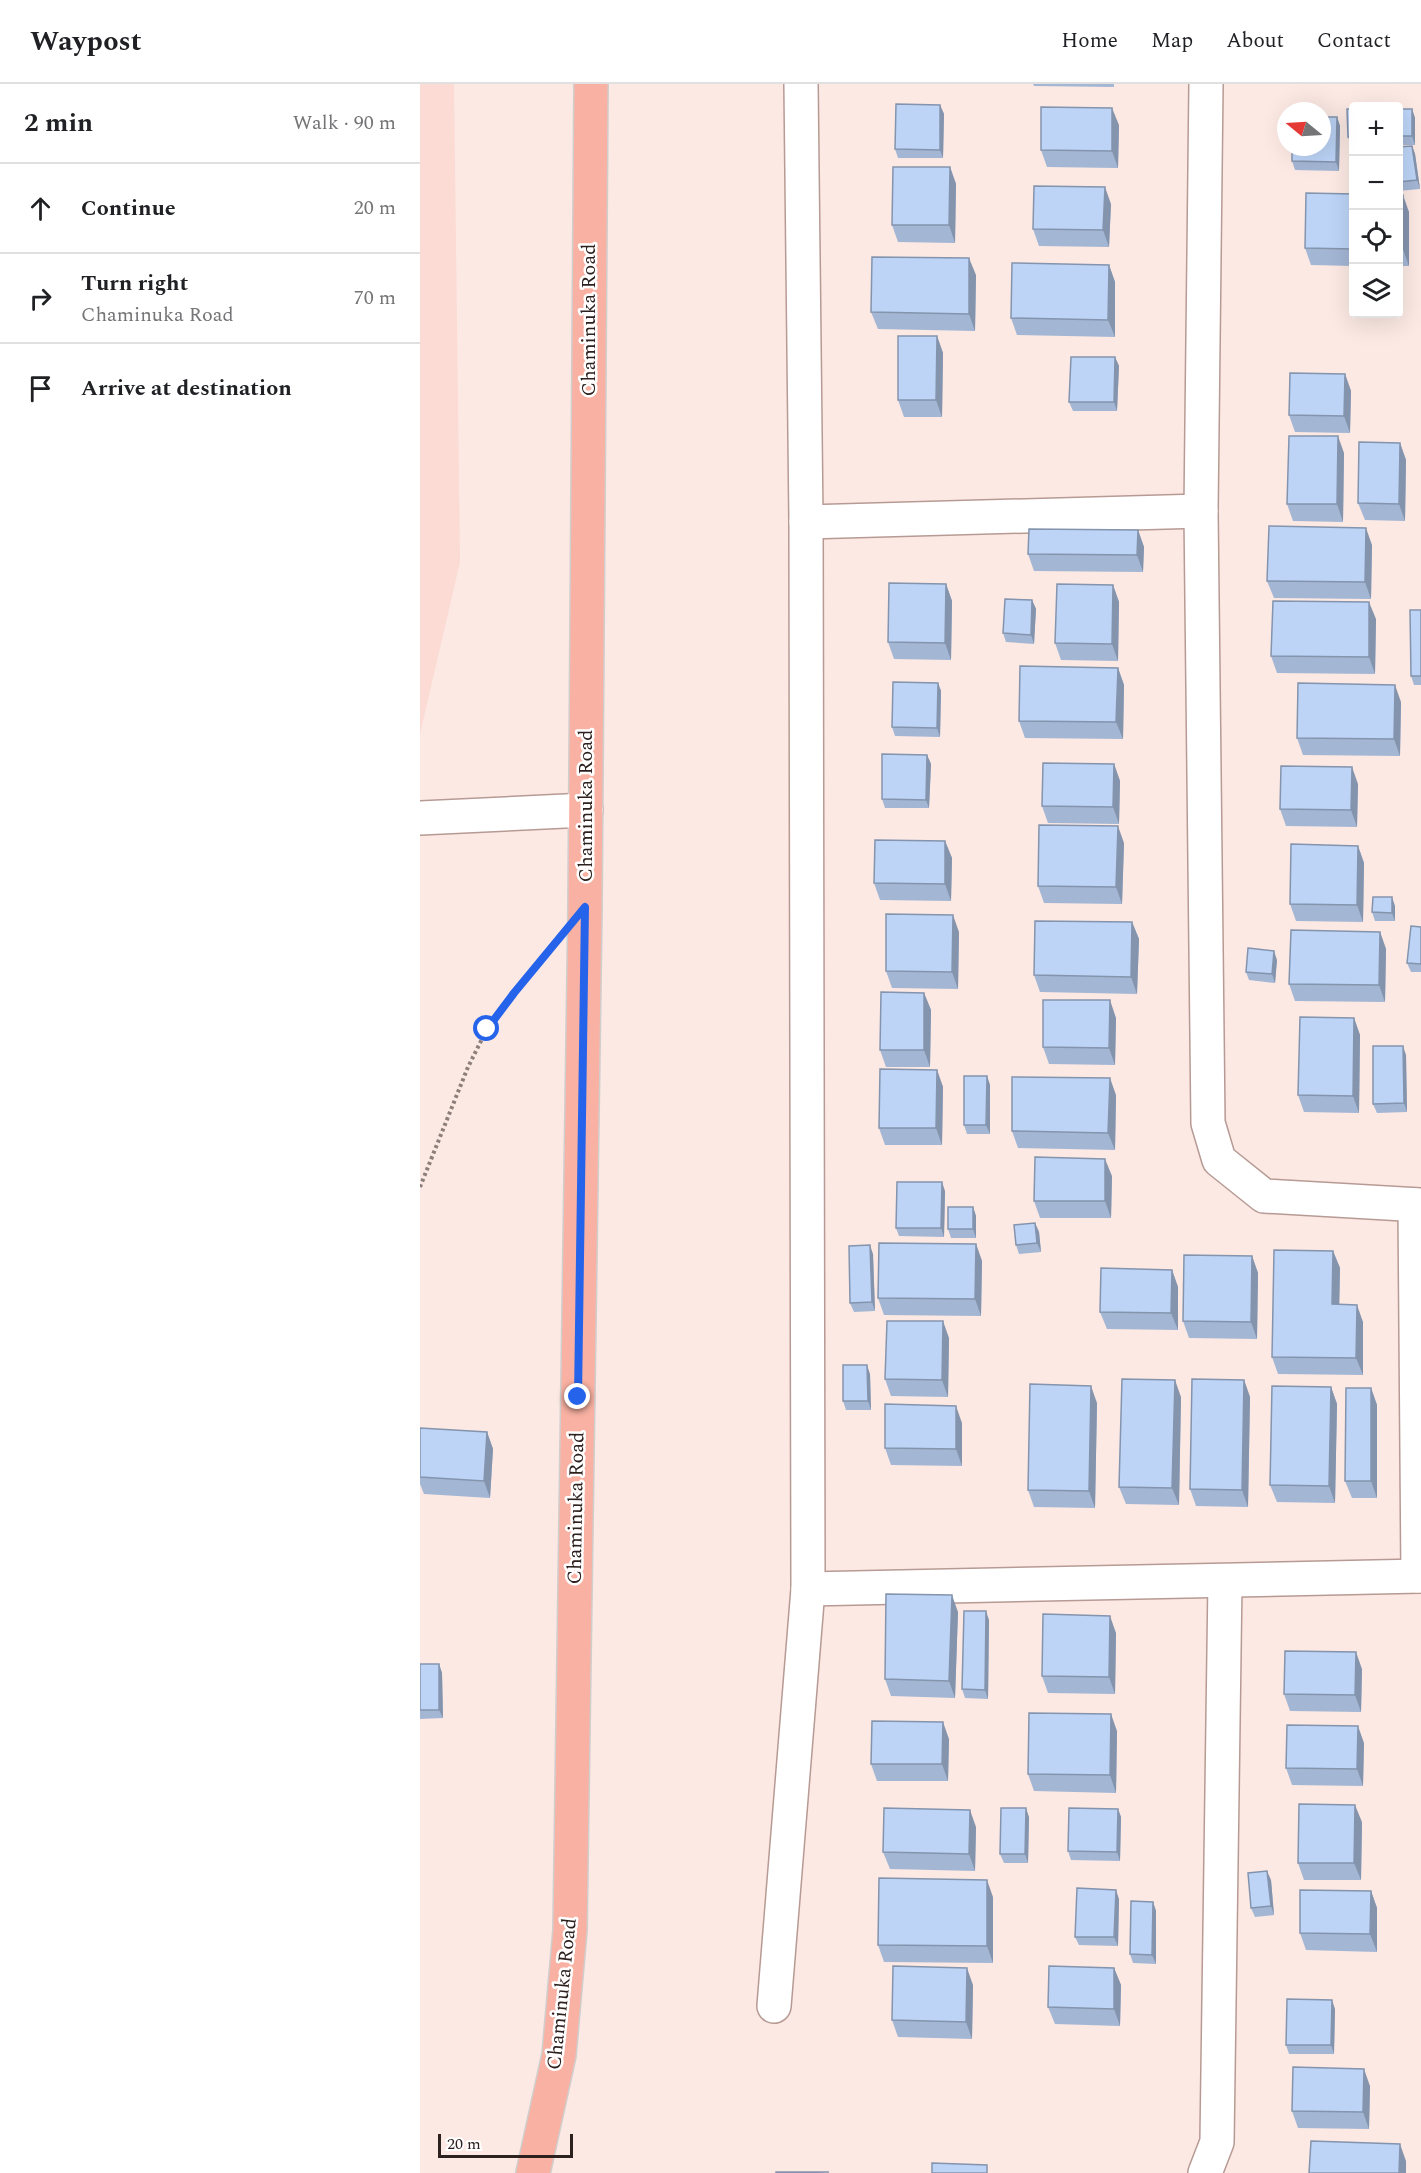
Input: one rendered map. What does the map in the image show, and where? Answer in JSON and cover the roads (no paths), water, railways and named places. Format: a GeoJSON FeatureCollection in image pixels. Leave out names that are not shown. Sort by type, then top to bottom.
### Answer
{"type":"FeatureCollection","features":[{"type":"Feature","properties":{"kind":"main road","name":"Chaminuka Road"},"geometry":{"type":"LineString","coordinates":[[533,2173],[559,2055],[570,1930],[585,907],[591,84]]}},
{"type":"Feature","properties":{"kind":"street"},"geometry":{"type":"LineString","coordinates":[[774,2006],[808,1589],[806,522],[801,84]]}},
{"type":"Feature","properties":{"kind":"street"},"geometry":{"type":"LineString","coordinates":[[808,1589],[1419,1576],[1418,1205],[1264,1196],[1220,1160],[1208,1123],[1201,512],[1206,84]]}},
{"type":"Feature","properties":{"kind":"street"},"geometry":{"type":"LineString","coordinates":[[806,522],[1201,512]]}},
{"type":"Feature","properties":{"kind":"street"},"geometry":{"type":"LineString","coordinates":[[420,818],[586,810]]}},
{"type":"Feature","properties":{"kind":"street"},"geometry":{"type":"LineString","coordinates":[[1205,2173],[1217,2142],[1225,1581]]}}]}
